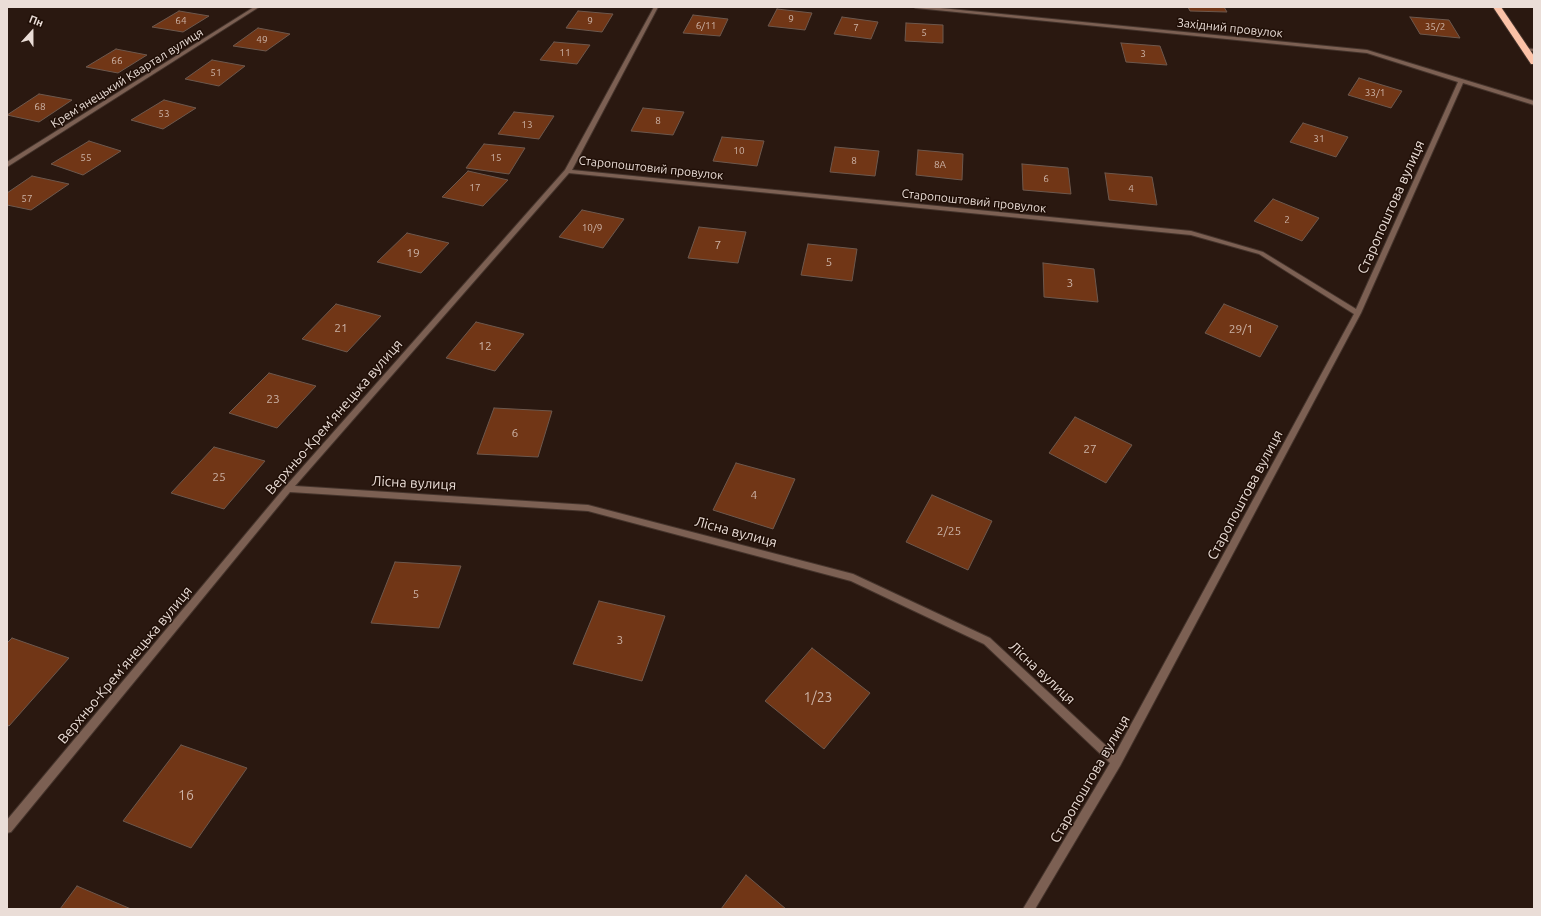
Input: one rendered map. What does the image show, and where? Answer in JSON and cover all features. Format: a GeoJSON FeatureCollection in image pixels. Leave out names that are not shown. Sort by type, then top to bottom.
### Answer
{"type":"FeatureCollection","features":[{"type":"Feature","properties":{"kind":"highway"},"geometry":{"type":"LineString","coordinates":[[1497,7],[1534,62]]}},
{"type":"Feature","properties":{"kind":"street","name":"Крем’янецький Квартал вулиця"},"geometry":{"type":"LineString","coordinates":[[7,165],[257,7]]}},
{"type":"Feature","properties":{"kind":"street","name":"Верхньо-Крем’янецька вулиця"},"geometry":{"type":"LineString","coordinates":[[7,828],[288,489],[568,171],[656,7]]}},
{"type":"Feature","properties":{"kind":"street","name":"Західний провулок"},"geometry":{"type":"LineString","coordinates":[[916,7],[1367,52],[1534,103]]}},
{"type":"Feature","properties":{"kind":"street"},"geometry":{"type":"LineString","coordinates":[[1525,49],[1534,50]]}},
{"type":"Feature","properties":{"kind":"street","name":"Старопоштова вулиця"},"geometry":{"type":"LineString","coordinates":[[1029,909],[1116,762],[1358,313],[1461,81]]}},
{"type":"Feature","properties":{"kind":"street","name":"Старопоштовий провулок"},"geometry":{"type":"LineString","coordinates":[[568,171],[1192,233],[1261,253],[1358,313]]}},
{"type":"Feature","properties":{"kind":"street","name":"Лісна вулиця"},"geometry":{"type":"LineString","coordinates":[[288,489],[588,508],[852,578],[987,641],[1116,762]]}},
{"type":"Feature","properties":{"kind":"building"},"geometry":{"type":"Polygon","coordinates":[[[1188,7],[1224,7],[1227,12],[1190,11],[1188,7]]]}},
{"type":"Feature","properties":{"kind":"building"},"geometry":{"type":"Polygon","coordinates":[[[777,9],[812,13],[805,30],[768,26],[777,9]]]}},
{"type":"Feature","properties":{"kind":"building"},"geometry":{"type":"Polygon","coordinates":[[[179,11],[209,16],[183,32],[152,27],[179,11]]]}},
{"type":"Feature","properties":{"kind":"building"},"geometry":{"type":"Polygon","coordinates":[[[578,11],[613,14],[602,32],[566,28],[578,11]]]}},
{"type":"Feature","properties":{"kind":"building"},"geometry":{"type":"Polygon","coordinates":[[[693,15],[728,19],[720,36],[683,33],[693,15]]]}},
{"type":"Feature","properties":{"kind":"building"},"geometry":{"type":"Polygon","coordinates":[[[842,17],[878,22],[871,39],[834,34],[842,17]]]}},
{"type":"Feature","properties":{"kind":"building"},"geometry":{"type":"Polygon","coordinates":[[[1410,17],[1449,20],[1460,38],[1420,34],[1410,17]]]}},
{"type":"Feature","properties":{"kind":"building"},"geometry":{"type":"Polygon","coordinates":[[[906,23],[943,25],[943,43],[905,41],[906,23]]]}},
{"type":"Feature","properties":{"kind":"building"},"geometry":{"type":"Polygon","coordinates":[[[258,28],[290,34],[266,51],[233,46],[258,28]]]}},
{"type":"Feature","properties":{"kind":"building"},"geometry":{"type":"Polygon","coordinates":[[[554,42],[590,45],[577,64],[540,60],[554,42]]]}},
{"type":"Feature","properties":{"kind":"building"},"geometry":{"type":"Polygon","coordinates":[[[1121,43],[1160,46],[1167,65],[1126,62],[1121,43]]]}},
{"type":"Feature","properties":{"kind":"building"},"geometry":{"type":"Polygon","coordinates":[[[116,49],[147,55],[118,73],[86,67],[116,49]]]}},
{"type":"Feature","properties":{"kind":"building"},"geometry":{"type":"Polygon","coordinates":[[[212,60],[245,66],[219,86],[185,79],[212,60]]]}},
{"type":"Feature","properties":{"kind":"building"},"geometry":{"type":"Polygon","coordinates":[[[1359,78],[1402,91],[1391,108],[1348,95],[1359,78]]]}},
{"type":"Feature","properties":{"kind":"building"},"geometry":{"type":"Polygon","coordinates":[[[39,94],[72,100],[39,122],[7,115],[39,94]]]}},
{"type":"Feature","properties":{"kind":"building"},"geometry":{"type":"Polygon","coordinates":[[[164,100],[196,108],[163,129],[131,120],[164,100]]]}},
{"type":"Feature","properties":{"kind":"building"},"geometry":{"type":"Polygon","coordinates":[[[643,108],[684,112],[673,135],[631,131],[643,108]]]}},
{"type":"Feature","properties":{"kind":"building"},"geometry":{"type":"Polygon","coordinates":[[[514,112],[554,116],[539,139],[498,134],[514,112]]]}},
{"type":"Feature","properties":{"kind":"building"},"geometry":{"type":"Polygon","coordinates":[[[1303,123],[1348,137],[1336,157],[1290,142],[1303,123]]]}},
{"type":"Feature","properties":{"kind":"building"},"geometry":{"type":"Polygon","coordinates":[[[722,137],[764,141],[757,166],[713,161],[722,137]]]}},
{"type":"Feature","properties":{"kind":"building"},"geometry":{"type":"Polygon","coordinates":[[[89,141],[121,151],[83,175],[51,164],[89,141]]]}},
{"type":"Feature","properties":{"kind":"building"},"geometry":{"type":"Polygon","coordinates":[[[484,144],[525,148],[509,174],[466,168],[484,144]]]}},
{"type":"Feature","properties":{"kind":"building"},"geometry":{"type":"Polygon","coordinates":[[[835,147],[879,151],[875,176],[830,172],[835,147]]]}},
{"type":"Feature","properties":{"kind":"building"},"geometry":{"type":"Polygon","coordinates":[[[918,150],[963,154],[962,180],[916,175],[918,150]]]}},
{"type":"Feature","properties":{"kind":"building"},"geometry":{"type":"Polygon","coordinates":[[[1022,164],[1068,168],[1071,194],[1023,190],[1022,164]]]}},
{"type":"Feature","properties":{"kind":"building"},"geometry":{"type":"Polygon","coordinates":[[[468,171],[508,180],[483,206],[442,197],[468,171]]]}},
{"type":"Feature","properties":{"kind":"building"},"geometry":{"type":"Polygon","coordinates":[[[1105,173],[1152,177],[1157,205],[1109,200],[1105,173]]]}},
{"type":"Feature","properties":{"kind":"building"},"geometry":{"type":"Polygon","coordinates":[[[32,176],[69,184],[31,210],[7,205],[7,193],[32,176]]]}},
{"type":"Feature","properties":{"kind":"building"},"geometry":{"type":"Polygon","coordinates":[[[1273,199],[1319,218],[1302,241],[1254,221],[1273,199]]]}},
{"type":"Feature","properties":{"kind":"building"},"geometry":{"type":"Polygon","coordinates":[[[582,210],[624,219],[603,248],[559,237],[582,210]]]}},
{"type":"Feature","properties":{"kind":"building"},"geometry":{"type":"Polygon","coordinates":[[[699,227],[746,232],[738,263],[688,258],[699,227]]]}},
{"type":"Feature","properties":{"kind":"building"},"geometry":{"type":"Polygon","coordinates":[[[407,233],[449,243],[421,273],[377,262],[407,233]]]}},
{"type":"Feature","properties":{"kind":"building"},"geometry":{"type":"Polygon","coordinates":[[[808,244],[857,249],[852,281],[801,275],[808,244]]]}},
{"type":"Feature","properties":{"kind":"building"},"geometry":{"type":"Polygon","coordinates":[[[1043,263],[1094,269],[1098,302],[1044,297],[1043,263]]]}},
{"type":"Feature","properties":{"kind":"building"},"geometry":{"type":"Polygon","coordinates":[[[336,304],[381,316],[347,352],[302,339],[336,304]]]}},
{"type":"Feature","properties":{"kind":"building"},"geometry":{"type":"Polygon","coordinates":[[[1224,304],[1278,326],[1260,357],[1205,333],[1224,304]]]}},
{"type":"Feature","properties":{"kind":"building"},"geometry":{"type":"Polygon","coordinates":[[[476,322],[524,334],[495,371],[446,358],[476,322]]]}},
{"type":"Feature","properties":{"kind":"building"},"geometry":{"type":"Polygon","coordinates":[[[269,373],[316,386],[277,428],[229,413],[269,373]]]}},
{"type":"Feature","properties":{"kind":"building"},"geometry":{"type":"Polygon","coordinates":[[[494,408],[552,411],[538,457],[477,454],[494,408]]]}},
{"type":"Feature","properties":{"kind":"building"},"geometry":{"type":"Polygon","coordinates":[[[1075,417],[1132,445],[1106,483],[1049,453],[1075,417]]]}},
{"type":"Feature","properties":{"kind":"building"},"geometry":{"type":"Polygon","coordinates":[[[214,447],[265,461],[224,509],[171,493],[214,447]]]}},
{"type":"Feature","properties":{"kind":"building"},"geometry":{"type":"Polygon","coordinates":[[[736,463],[795,479],[773,529],[713,510],[736,463]]]}},
{"type":"Feature","properties":{"kind":"building"},"geometry":{"type":"Polygon","coordinates":[[[932,495],[992,521],[968,570],[906,542],[932,495]]]}},
{"type":"Feature","properties":{"kind":"building"},"geometry":{"type":"Polygon","coordinates":[[[395,562],[461,566],[439,628],[371,623],[395,562]]]}},
{"type":"Feature","properties":{"kind":"building"},"geometry":{"type":"Polygon","coordinates":[[[599,601],[665,616],[642,681],[573,664],[599,601]]]}},
{"type":"Feature","properties":{"kind":"building"},"geometry":{"type":"Polygon","coordinates":[[[12,638],[69,658],[9,726],[7,725],[7,643],[12,638]]]}},
{"type":"Feature","properties":{"kind":"building"},"geometry":{"type":"Polygon","coordinates":[[[812,648],[870,693],[824,749],[765,701],[812,648]]]}},
{"type":"Feature","properties":{"kind":"building"},"geometry":{"type":"Polygon","coordinates":[[[181,745],[247,768],[191,848],[123,821],[181,745]]]}},
{"type":"Feature","properties":{"kind":"building"},"geometry":{"type":"Polygon","coordinates":[[[746,875],[786,909],[721,909],[746,875]]]}},
{"type":"Feature","properties":{"kind":"building"},"geometry":{"type":"Polygon","coordinates":[[[77,886],[131,909],[60,909],[77,886]]]}}]}
